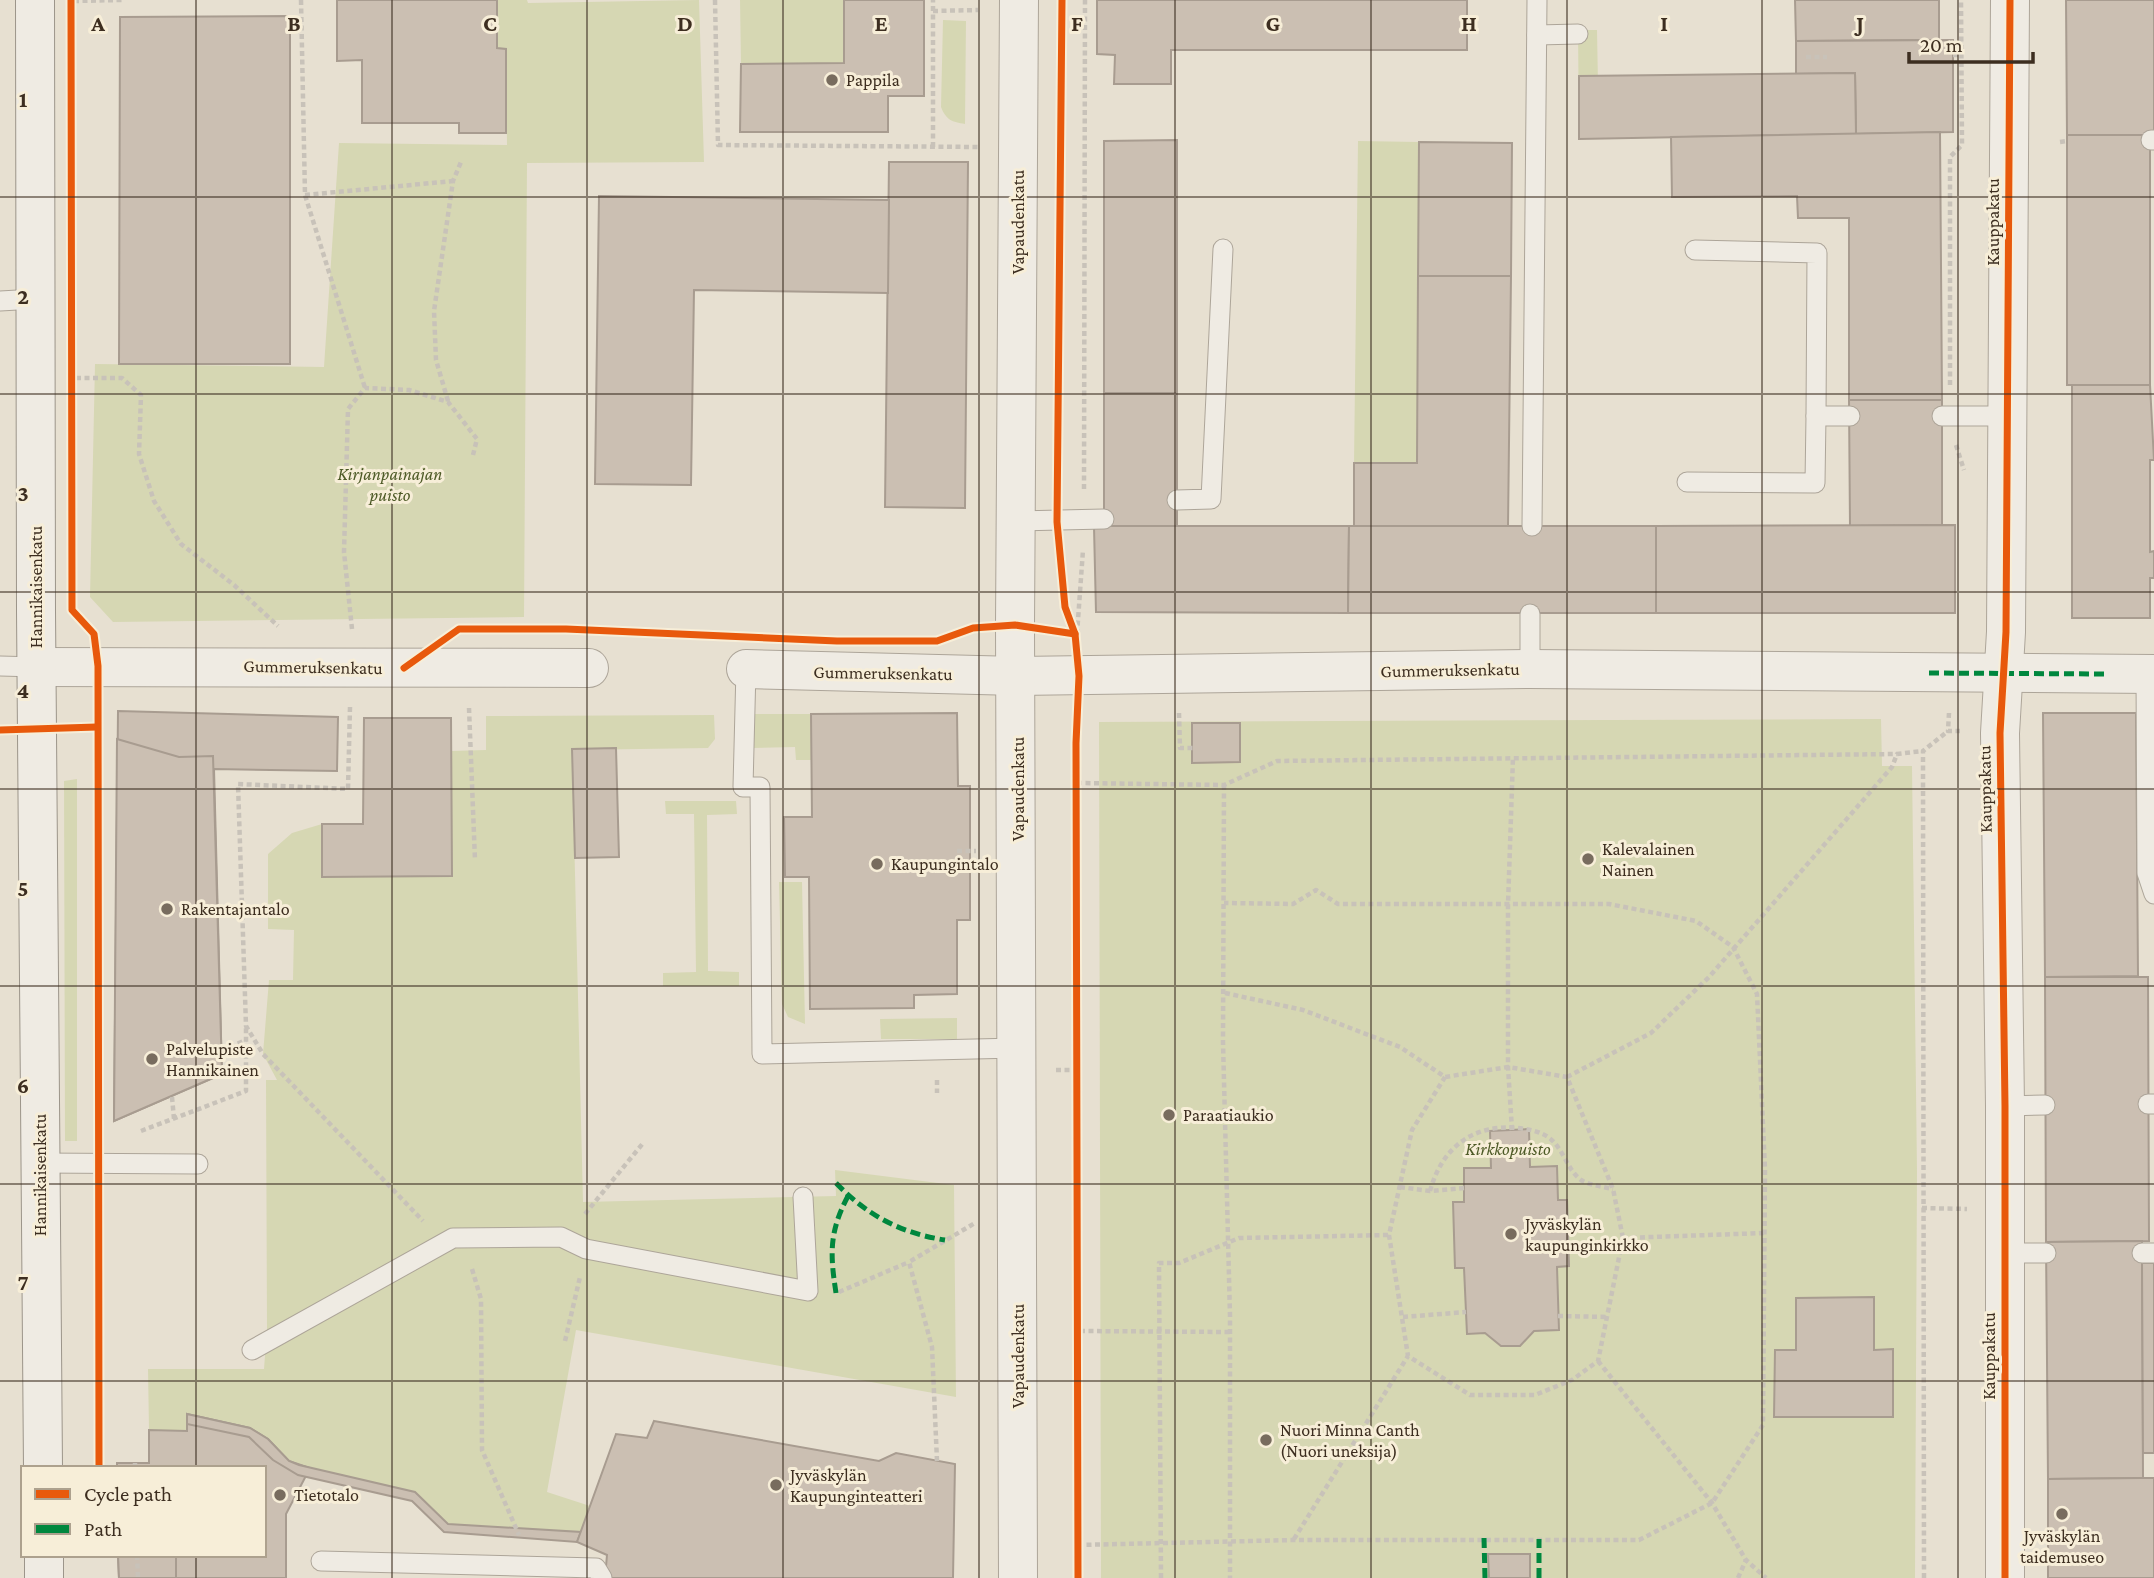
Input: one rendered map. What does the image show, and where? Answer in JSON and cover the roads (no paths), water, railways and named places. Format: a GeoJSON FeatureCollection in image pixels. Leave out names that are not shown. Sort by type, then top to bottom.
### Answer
{"type":"FeatureCollection","features":[{"type":"Feature","properties":{"kind":"street","name":"Hannikaisenkatu"},"geometry":{"type":"LineString","coordinates":[[35,0],[18,300],[18,667],[40,1163],[43,1466]]}},
{"type":"Feature","properties":{"kind":"street","name":"Vapaudenkatu"},"geometry":{"type":"LineString","coordinates":[[1018,1578],[1015,625],[1019,0]]}},
{"type":"Feature","properties":{"kind":"street","name":"Kauppakatu"},"geometry":{"type":"LineString","coordinates":[[2005,1578],[2001,674],[2006,632],[2010,0]]}},
{"type":"Feature","properties":{"kind":"street","name":"Gummeruksenkatu"},"geometry":{"type":"LineString","coordinates":[[18,667],[589,668]]}},
{"type":"Feature","properties":{"kind":"street","name":"Gummeruksenkatu"},"geometry":{"type":"LineString","coordinates":[[746,669],[1017,676],[1530,669],[2150,674]]}},
{"type":"Feature","properties":{"kind":"street"},"geometry":{"type":"LineString","coordinates":[[44,1557],[44,1578]]}},
{"type":"Feature","properties":{"kind":"lane"},"geometry":{"type":"LineString","coordinates":[[1532,526],[1537,0]]}},
{"type":"Feature","properties":{"kind":"lane"},"geometry":{"type":"LineString","coordinates":[[1537,36],[1578,34]]}},
{"type":"Feature","properties":{"kind":"lane"},"geometry":{"type":"LineString","coordinates":[[1177,500],[1211,499],[1223,249]]}},
{"type":"Feature","properties":{"kind":"lane"},"geometry":{"type":"LineString","coordinates":[[1687,482],[1815,483],[1816,253],[1695,250]]}},
{"type":"Feature","properties":{"kind":"lane"},"geometry":{"type":"LineString","coordinates":[[1816,416],[1850,416]]}},
{"type":"Feature","properties":{"kind":"lane"},"geometry":{"type":"LineString","coordinates":[[1942,416],[2007,416]]}},
{"type":"Feature","properties":{"kind":"lane"},"geometry":{"type":"LineString","coordinates":[[1017,521],[1104,519]]}},
{"type":"Feature","properties":{"kind":"lane"},"geometry":{"type":"LineString","coordinates":[[1530,614],[1530,669]]}},
{"type":"Feature","properties":{"kind":"lane"},"geometry":{"type":"LineString","coordinates":[[746,669],[743,787],[760,787],[762,1054],[1017,1048]]}},
{"type":"Feature","properties":{"kind":"lane"},"geometry":{"type":"LineString","coordinates":[[2150,674],[2147,873],[2154,894]]}},
{"type":"Feature","properties":{"kind":"lane"},"geometry":{"type":"LineString","coordinates":[[2005,1106],[2045,1105]]}},
{"type":"Feature","properties":{"kind":"lane"},"geometry":{"type":"LineString","coordinates":[[40,1163],[100,1155],[198,1164]]}},
{"type":"Feature","properties":{"kind":"lane"},"geometry":{"type":"LineString","coordinates":[[252,1350],[453,1238],[561,1237],[586,1249],[808,1291],[803,1197]]}},
{"type":"Feature","properties":{"kind":"lane"},"geometry":{"type":"LineString","coordinates":[[2005,1253],[2046,1252]]}},
{"type":"Feature","properties":{"kind":"lane"},"geometry":{"type":"LineString","coordinates":[[321,1561],[596,1568],[602,1578]]}},
{"type":"Feature","properties":{"kind":"place","name":"Pappila"},"geometry":{"type":"Point","coordinates":[832,80]}},
{"type":"Feature","properties":{"kind":"place","name":"Kalevalainen Nainen"},"geometry":{"type":"Point","coordinates":[1588,859]}},
{"type":"Feature","properties":{"kind":"place","name":"Kaupungintalo"},"geometry":{"type":"Point","coordinates":[877,864]}},
{"type":"Feature","properties":{"kind":"place","name":"Rakentajantalo"},"geometry":{"type":"Point","coordinates":[167,909]}},
{"type":"Feature","properties":{"kind":"place","name":"Palvelupiste Hannikainen"},"geometry":{"type":"Point","coordinates":[152,1059]}},
{"type":"Feature","properties":{"kind":"place","name":"Paraatiaukio"},"geometry":{"type":"Point","coordinates":[1169,1115]}},
{"type":"Feature","properties":{"kind":"place","name":"Jyväskylän kaupunginkirkko"},"geometry":{"type":"Point","coordinates":[1511,1234]}},
{"type":"Feature","properties":{"kind":"place","name":"Nuori Minna Canth (Nuori uneksija)"},"geometry":{"type":"Point","coordinates":[1266,1440]}},
{"type":"Feature","properties":{"kind":"place","name":"Jyväskylän Kaupunginteatteri"},"geometry":{"type":"Point","coordinates":[776,1485]}},
{"type":"Feature","properties":{"kind":"place","name":"Tietotalo"},"geometry":{"type":"Point","coordinates":[280,1495]}},
{"type":"Feature","properties":{"kind":"place","name":"Jyväskylän taidemuseo"},"geometry":{"type":"Point","coordinates":[2062,1514]}},
{"type":"Feature","properties":{"kind":"park label","name":"Kirjanpainajan puisto"},"geometry":{"type":"Point","coordinates":[390,484]}},
{"type":"Feature","properties":{"kind":"park label","name":"Kirkkopuisto"},"geometry":{"type":"Point","coordinates":[1508,1149]}}]}
